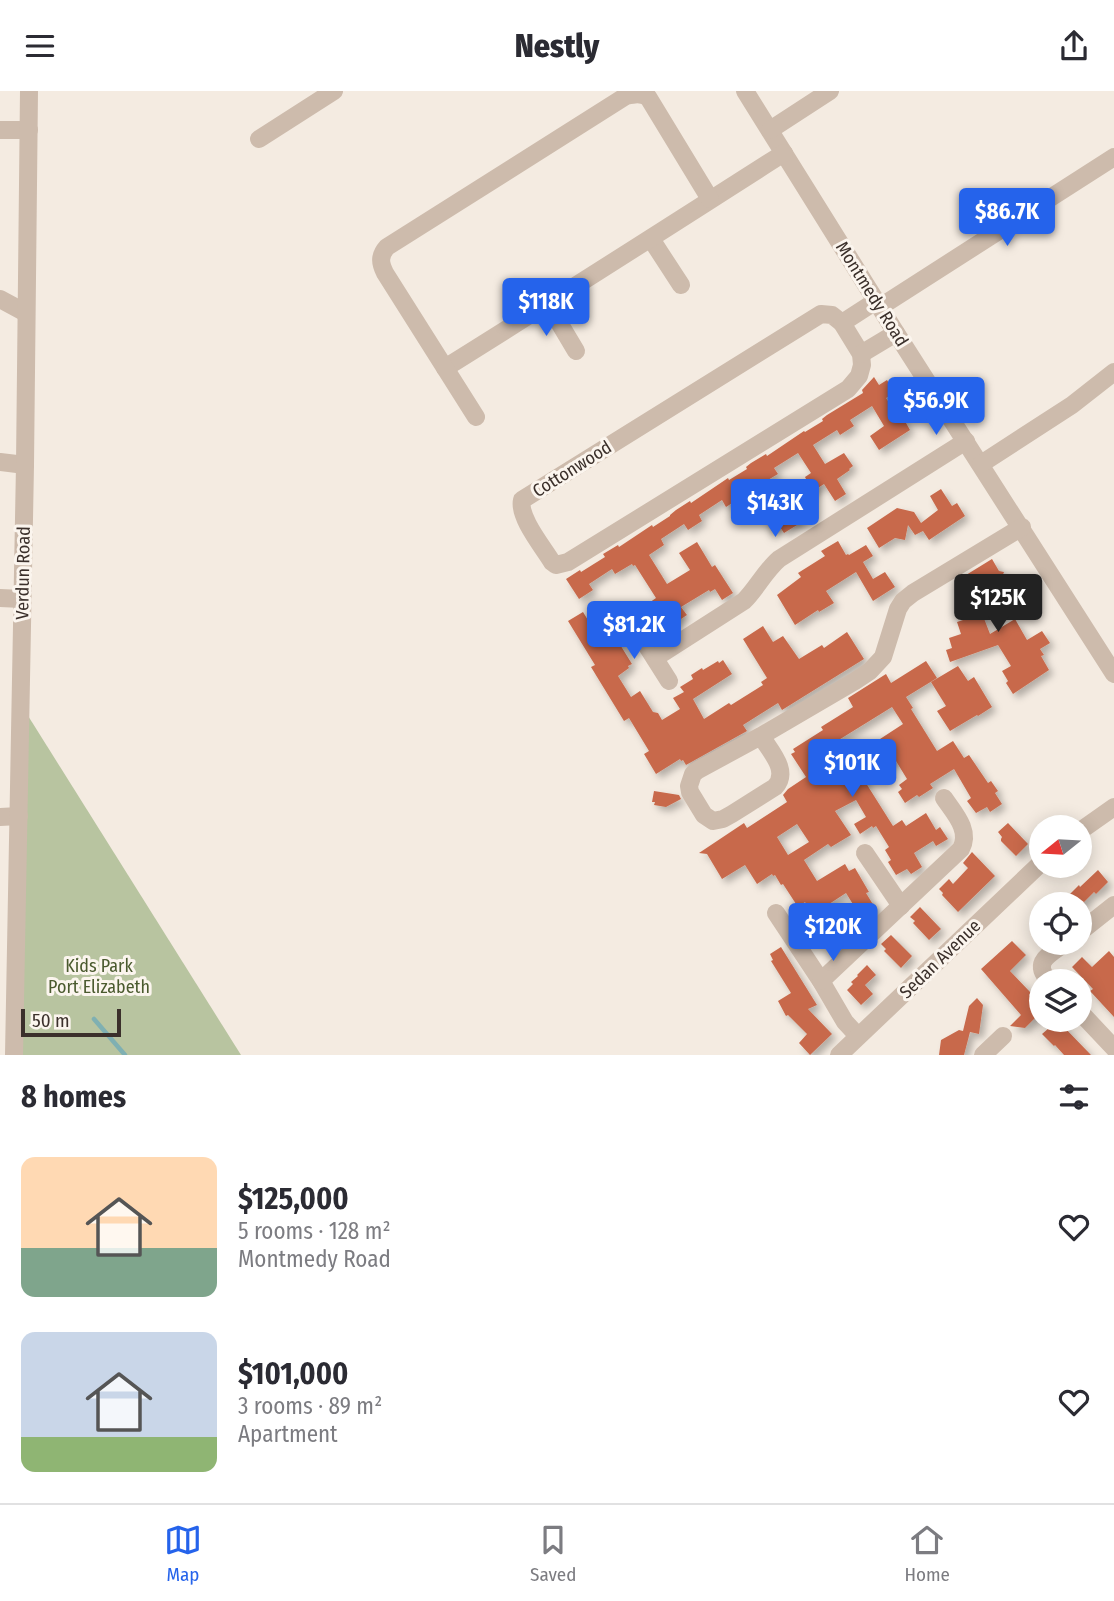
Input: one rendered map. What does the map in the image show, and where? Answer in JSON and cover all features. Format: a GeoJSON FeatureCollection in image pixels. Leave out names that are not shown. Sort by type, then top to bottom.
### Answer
{"type":"FeatureCollection","features":[{"type":"Feature","properties":{"kind":"street","name":"Verdun Road"},"geometry":{"type":"LineString","coordinates":[[14,1055],[7,1011],[19,816],[29,91]]}},
{"type":"Feature","properties":{"kind":"street"},"geometry":{"type":"LineString","coordinates":[[259,139],[334,91]]}},
{"type":"Feature","properties":{"kind":"street","name":"Montmedy Road"},"geometry":{"type":"LineString","coordinates":[[745,91],[1114,674]]}},
{"type":"Feature","properties":{"kind":"street"},"geometry":{"type":"LineString","coordinates":[[769,130],[830,91]]}},
{"type":"Feature","properties":{"kind":"street"},"geometry":{"type":"LineString","coordinates":[[476,417],[385,273],[380,258],[387,247],[633,94],[648,97],[710,199]]}},
{"type":"Feature","properties":{"kind":"street"},"geometry":{"type":"LineString","coordinates":[[0,130],[29,130]]}},
{"type":"Feature","properties":{"kind":"street"},"geometry":{"type":"LineString","coordinates":[[445,367],[784,153]]}},
{"type":"Feature","properties":{"kind":"street"},"geometry":{"type":"LineString","coordinates":[[896,333],[861,354],[842,323],[878,304],[1114,157]]}},
{"type":"Feature","properties":{"kind":"street"},"geometry":{"type":"LineString","coordinates":[[651,239],[681,285]]}},
{"type":"Feature","properties":{"kind":"street"},"geometry":{"type":"LineString","coordinates":[[0,299],[26,313]]}},
{"type":"Feature","properties":{"kind":"street"},"geometry":{"type":"LineString","coordinates":[[548,304],[576,351]]}},
{"type":"Feature","properties":{"kind":"street","name":"Cottonwood"},"geometry":{"type":"LineString","coordinates":[[842,323],[832,315],[816,316],[522,500],[524,516],[552,562],[556,565],[568,562],[848,389],[861,371],[861,354]]}},
{"type":"Feature","properties":{"kind":"street"},"geometry":{"type":"LineString","coordinates":[[981,464],[1072,405],[1114,372]]}},
{"type":"Feature","properties":{"kind":"street"},"geometry":{"type":"LineString","coordinates":[[655,657],[744,601],[779,559],[966,441]]}},
{"type":"Feature","properties":{"kind":"street"},"geometry":{"type":"LineString","coordinates":[[0,463],[25,465]]}},
{"type":"Feature","properties":{"kind":"street"},"geometry":{"type":"LineString","coordinates":[[761,736],[779,765],[779,783],[723,819],[713,821],[708,818],[690,792],[692,774],[870,671],[883,657],[898,608],[903,601],[1022,527]]}},
{"type":"Feature","properties":{"kind":"street"},"geometry":{"type":"LineString","coordinates":[[0,598],[22,599]]}},
{"type":"Feature","properties":{"kind":"street"},"geometry":{"type":"LineString","coordinates":[[631,621],[669,681]]}},
{"type":"Feature","properties":{"kind":"street"},"geometry":{"type":"LineString","coordinates":[[821,981],[961,849],[965,838],[962,826],[944,798]]}},
{"type":"Feature","properties":{"kind":"street"},"geometry":{"type":"LineString","coordinates":[[1092,823],[1114,807]]}},
{"type":"Feature","properties":{"kind":"street"},"geometry":{"type":"LineString","coordinates":[[0,817],[19,816]]}},
{"type":"Feature","properties":{"kind":"street"},"geometry":{"type":"LineString","coordinates":[[865,853],[901,905]]}},
{"type":"Feature","properties":{"kind":"street","name":"Sedan Avenue"},"geometry":{"type":"LineString","coordinates":[[839,1055],[1029,874]]}},
{"type":"Feature","properties":{"kind":"street"},"geometry":{"type":"LineString","coordinates":[[1092,922],[1114,905]]}},
{"type":"Feature","properties":{"kind":"street"},"geometry":{"type":"LineString","coordinates":[[776,913],[845,1022],[858,1036]]}},
{"type":"Feature","properties":{"kind":"street"},"geometry":{"type":"LineString","coordinates":[[1092,1025],[1114,1048]]}},
{"type":"Feature","properties":{"kind":"street"},"geometry":{"type":"LineString","coordinates":[[983,1055],[1003,1036]]}},
{"type":"Feature","properties":{"kind":"green space","name":"Kids Park Port Elizabeth"},"geometry":{"type":"Polygon","coordinates":[[[25,711],[241,1055],[20,1055],[25,711]]]}},
{"type":"Feature","properties":{"kind":"building"},"geometry":{"type":"Polygon","coordinates":[[[874,377],[879,385],[887,380],[895,393],[886,398],[910,430],[879,450],[870,436],[884,426],[872,406],[850,420],[854,426],[840,435],[837,430],[813,445],[825,464],[844,453],[853,466],[837,479],[846,494],[835,501],[824,484],[807,495],[809,500],[797,508],[802,522],[784,533],[780,527],[772,531],[764,517],[782,505],[779,499],[807,481],[805,477],[811,473],[798,453],[774,468],[778,474],[761,484],[758,479],[737,492],[740,498],[726,507],[722,500],[699,515],[702,521],[688,530],[684,524],[661,539],[664,545],[649,555],[667,584],[690,570],[679,553],[697,542],[712,567],[715,565],[733,593],[722,600],[715,589],[710,592],[709,590],[681,607],[687,615],[675,623],[673,619],[660,627],[646,605],[656,598],[632,564],[615,574],[612,569],[589,584],[593,590],[579,599],[566,579],[823,421],[827,415],[863,393],[862,390],[874,377]]]}},
{"type":"Feature","properties":{"kind":"building"},"geometry":{"type":"Polygon","coordinates":[[[941,489],[952,506],[957,503],[965,516],[929,540],[923,531],[915,535],[908,525],[905,540],[895,538],[879,548],[867,528],[897,508],[914,512],[921,523],[938,510],[930,496],[941,489]]]}},
{"type":"Feature","properties":{"kind":"building"},"geometry":{"type":"Polygon","coordinates":[[[838,541],[846,555],[866,545],[873,556],[863,562],[873,579],[885,572],[895,587],[873,601],[856,572],[826,591],[834,603],[795,625],[777,595],[801,577],[798,573],[825,556],[821,551],[838,541]]]}},
{"type":"Feature","properties":{"kind":"building"},"geometry":{"type":"Polygon","coordinates":[[[992,559],[999,571],[1004,572],[1001,580],[993,585],[996,590],[978,603],[990,634],[1015,619],[1027,640],[1042,631],[1050,643],[1040,649],[1049,670],[1013,694],[1002,671],[1011,666],[998,645],[950,662],[946,650],[952,648],[949,638],[961,634],[957,622],[975,616],[960,592],[972,585],[966,575],[992,559]]]}},
{"type":"Feature","properties":{"kind":"building"},"geometry":{"type":"Polygon","coordinates":[[[583,612],[594,630],[606,622],[632,664],[618,676],[631,697],[640,691],[653,712],[658,713],[662,720],[680,709],[673,698],[684,692],[680,687],[693,679],[691,675],[718,661],[719,663],[723,660],[732,674],[693,699],[704,719],[763,685],[761,682],[767,678],[743,639],[763,626],[773,642],[783,636],[799,659],[822,645],[824,648],[847,632],[864,659],[782,710],[778,703],[743,725],[747,731],[686,765],[680,759],[656,774],[644,754],[649,751],[629,718],[624,721],[591,667],[595,665],[568,621],[583,612]]]}},
{"type":"Feature","properties":{"kind":"building"},"geometry":{"type":"Polygon","coordinates":[[[926,661],[937,678],[906,697],[913,708],[911,709],[937,751],[953,741],[964,758],[969,755],[988,783],[991,781],[1002,804],[990,812],[987,807],[976,813],[967,801],[971,798],[954,769],[930,784],[933,788],[905,803],[898,792],[902,789],[899,785],[907,779],[896,761],[864,780],[893,826],[902,820],[906,826],[926,813],[936,830],[940,827],[948,839],[936,846],[933,841],[914,853],[922,867],[911,874],[907,869],[896,875],[885,850],[889,847],[876,826],[860,834],[854,824],[866,817],[856,800],[835,811],[851,835],[831,847],[828,844],[804,860],[817,881],[845,864],[849,871],[855,868],[877,911],[866,917],[862,912],[859,914],[846,893],[826,906],[847,939],[836,946],[805,902],[798,907],[775,875],[772,874],[757,884],[745,865],[722,879],[707,854],[699,853],[744,823],[747,828],[787,802],[783,795],[806,777],[791,754],[795,752],[793,749],[853,707],[848,698],[886,674],[891,683],[926,661]],[[892,707],[816,754],[831,778],[858,762],[854,756],[903,724],[892,707]],[[797,824],[777,837],[788,855],[809,842],[797,824]]]}},
{"type":"Feature","properties":{"kind":"building"},"geometry":{"type":"Polygon","coordinates":[[[958,666],[968,681],[974,677],[992,707],[950,731],[937,711],[946,706],[931,682],[958,666]]]}},
{"type":"Feature","properties":{"kind":"building"},"geometry":{"type":"Polygon","coordinates":[[[654,791],[679,795],[681,799],[666,807],[654,805],[654,791]]]}},
{"type":"Feature","properties":{"kind":"building"},"geometry":{"type":"Polygon","coordinates":[[[1008,823],[1028,844],[1016,856],[1001,841],[1002,837],[998,832],[1008,823]]]}},
{"type":"Feature","properties":{"kind":"building"},"geometry":{"type":"Polygon","coordinates":[[[972,852],[995,876],[958,912],[939,889],[949,879],[953,884],[968,868],[963,863],[972,852]]]}},
{"type":"Feature","properties":{"kind":"building"},"geometry":{"type":"Polygon","coordinates":[[[1098,870],[1108,882],[1096,894],[1072,892],[1092,879],[1098,870]]]}},
{"type":"Feature","properties":{"kind":"building"},"geometry":{"type":"Polygon","coordinates":[[[920,907],[941,929],[929,940],[910,917],[920,907]]]}},
{"type":"Feature","properties":{"kind":"building"},"geometry":{"type":"Polygon","coordinates":[[[891,935],[912,956],[901,968],[884,951],[886,949],[881,944],[891,935]]]}},
{"type":"Feature","properties":{"kind":"building"},"geometry":{"type":"Polygon","coordinates":[[[1012,941],[1026,955],[1010,971],[1029,991],[1029,1024],[1025,1028],[1010,1026],[1021,1015],[981,969],[1012,941]]]}},
{"type":"Feature","properties":{"kind":"building"},"geometry":{"type":"Polygon","coordinates":[[[781,947],[817,1005],[808,1009],[832,1034],[810,1055],[799,1043],[807,1034],[786,1016],[778,1001],[791,993],[771,961],[773,960],[770,954],[781,947]]]}},
{"type":"Feature","properties":{"kind":"building"},"geometry":{"type":"Polygon","coordinates":[[[1109,951],[1114,957],[1114,1017],[1092,993],[1092,969],[1072,967],[1082,957],[1092,967],[1109,951]]]}},
{"type":"Feature","properties":{"kind":"building"},"geometry":{"type":"Polygon","coordinates":[[[867,965],[876,975],[865,985],[873,994],[861,1005],[847,990],[867,965]]]}},
{"type":"Feature","properties":{"kind":"building"},"geometry":{"type":"Polygon","coordinates":[[[977,998],[983,1005],[979,1034],[970,1032],[964,1055],[939,1055],[941,1040],[959,1030],[963,1031],[969,1006],[977,998]]]}},
{"type":"Feature","properties":{"kind":"building"},"geometry":{"type":"Polygon","coordinates":[[[1069,1032],[1091,1055],[1064,1055],[1042,1034],[1069,1032]]]}},
{"type":"Feature","properties":{"kind":"waterway"},"geometry":{"type":"LineString","coordinates":[[94,1019],[125,1055]]}}]}
